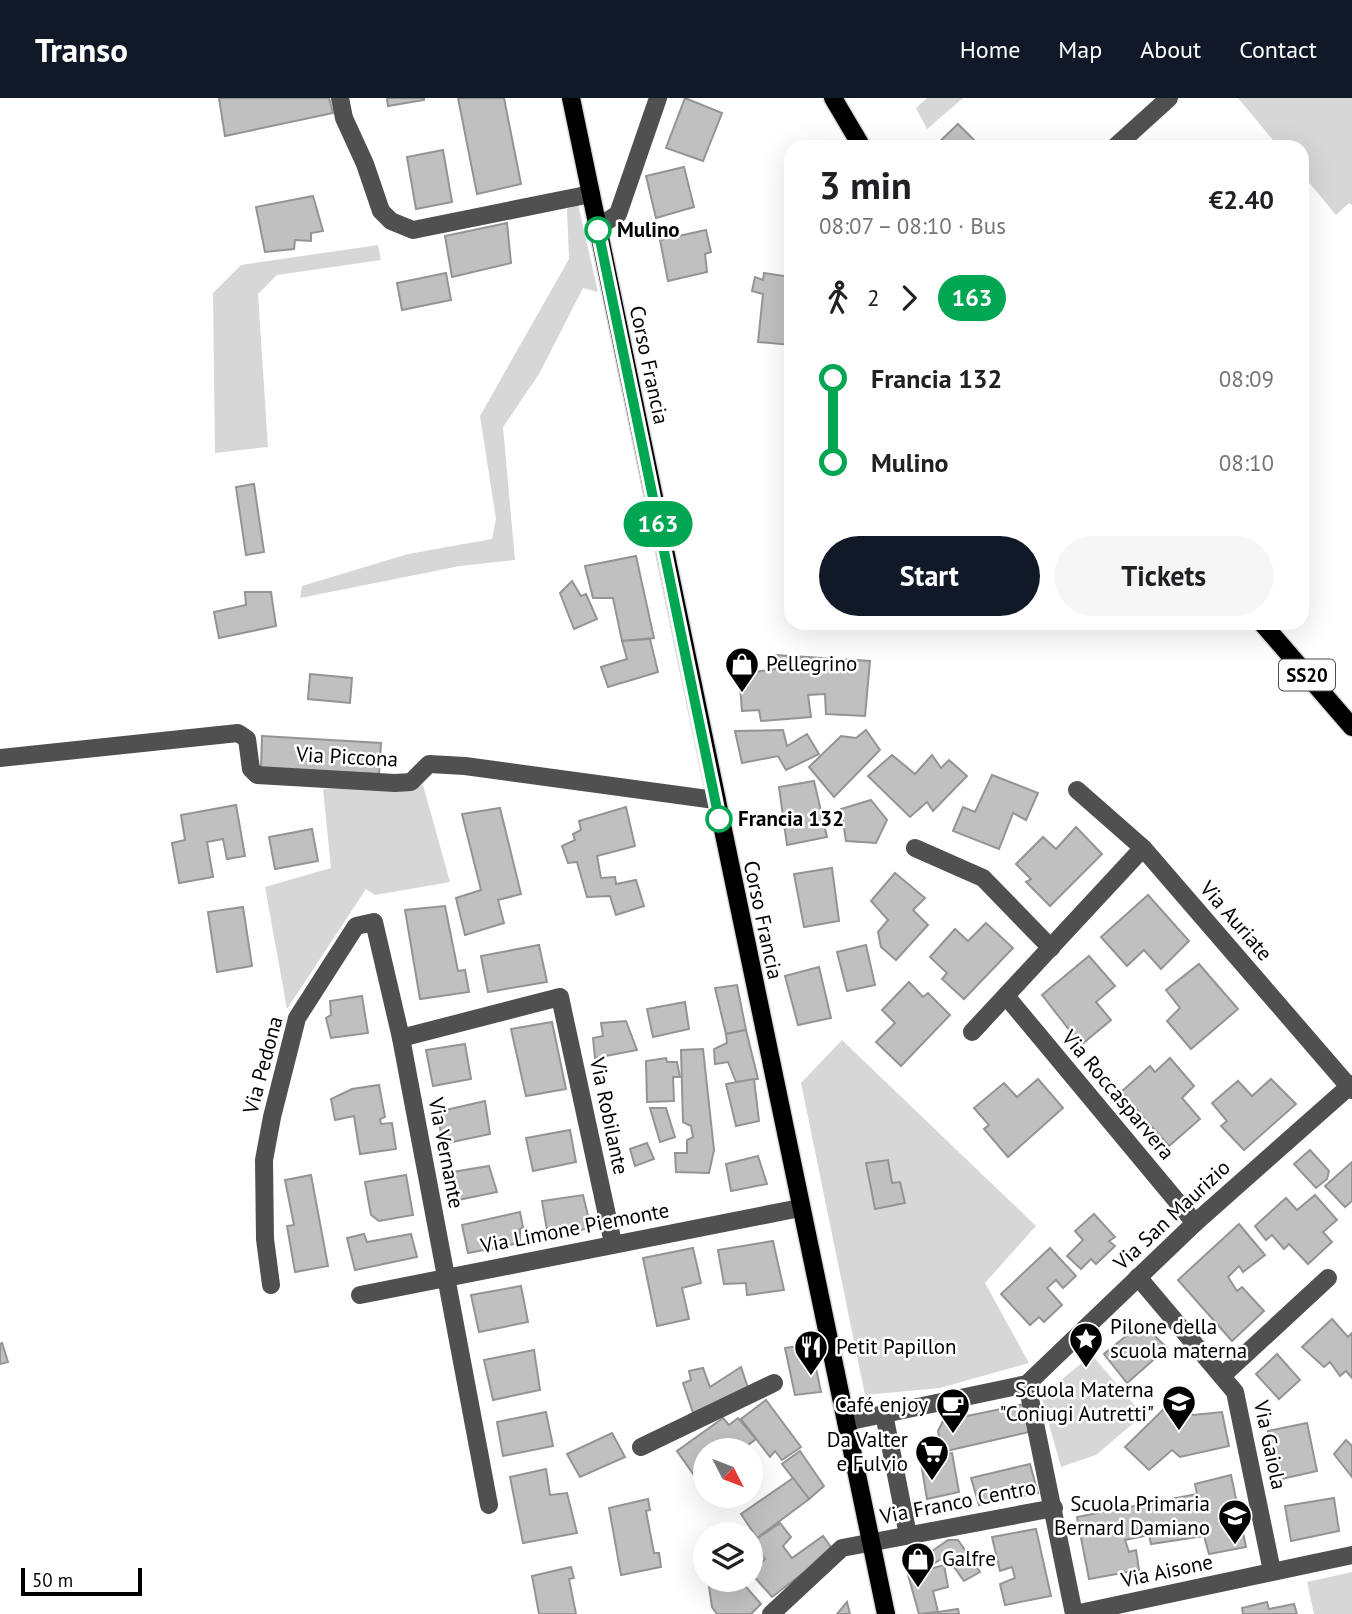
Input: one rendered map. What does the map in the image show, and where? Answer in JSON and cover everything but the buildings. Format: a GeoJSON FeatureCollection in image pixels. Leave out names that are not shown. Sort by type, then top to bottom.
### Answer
{"type":"FeatureCollection","features":[{"type":"Feature","properties":{"kind":"main road","name":"Corso Francia"},"geometry":{"type":"LineString","coordinates":[[571,98],[886,1614]]}},
{"type":"Feature","properties":{"kind":"main road"},"geometry":{"type":"LineString","coordinates":[[833,98],[858,140]]}},
{"type":"Feature","properties":{"kind":"main road","name":"SS20"},"geometry":{"type":"LineString","coordinates":[[1268,630],[1352,727]]}},
{"type":"Feature","properties":{"kind":"street"},"geometry":{"type":"LineString","coordinates":[[340,98],[344,118],[365,164],[381,211],[402,228],[413,230],[591,194]]}},
{"type":"Feature","properties":{"kind":"street"},"geometry":{"type":"LineString","coordinates":[[598,227],[618,214],[658,98]]}},
{"type":"Feature","properties":{"kind":"street"},"geometry":{"type":"LineString","coordinates":[[1123,140],[1169,98]]}},
{"type":"Feature","properties":{"kind":"street","name":"Via Piccona"},"geometry":{"type":"LineString","coordinates":[[0,758],[238,733],[247,739],[251,769],[257,775],[411,782],[429,764],[465,766],[715,800]]}},
{"type":"Feature","properties":{"kind":"street","name":"Via Auriate"},"geometry":{"type":"LineString","coordinates":[[1077,790],[1143,848],[1351,1087]]}},
{"type":"Feature","properties":{"kind":"street"},"geometry":{"type":"LineString","coordinates":[[915,848],[983,878],[1051,948]]}},
{"type":"Feature","properties":{"kind":"street"},"geometry":{"type":"LineString","coordinates":[[972,1032],[1143,848]]}},
{"type":"Feature","properties":{"kind":"street","name":"Via Pedona"},"geometry":{"type":"LineString","coordinates":[[271,1285],[265,1239],[264,1160],[272,1117],[297,1018],[356,926],[374,922],[401,1038]]}},
{"type":"Feature","properties":{"kind":"street","name":"Via Roccasparvera"},"geometry":{"type":"LineString","coordinates":[[1006,996],[1195,1223]]}},
{"type":"Feature","properties":{"kind":"street","name":"Via Robilante"},"geometry":{"type":"LineString","coordinates":[[401,1038],[559,998],[613,1244]]}},
{"type":"Feature","properties":{"kind":"street","name":"Via Vernante"},"geometry":{"type":"LineString","coordinates":[[401,1038],[489,1505]]}},
{"type":"Feature","properties":{"kind":"street","name":"Via San Maurizio"},"geometry":{"type":"LineString","coordinates":[[1027,1384],[1064,1352],[1195,1223],[1351,1087]]}},
{"type":"Feature","properties":{"kind":"street","name":"Via Limone Piemonte"},"geometry":{"type":"LineString","coordinates":[[360,1295],[800,1208]]}},
{"type":"Feature","properties":{"kind":"street","name":"Via Gaiola"},"geometry":{"type":"LineString","coordinates":[[1138,1277],[1222,1376],[1237,1398],[1272,1571]]}},
{"type":"Feature","properties":{"kind":"street"},"geometry":{"type":"LineString","coordinates":[[1222,1376],[1328,1278]]}},
{"type":"Feature","properties":{"kind":"street"},"geometry":{"type":"LineString","coordinates":[[641,1447],[774,1383]]}},
{"type":"Feature","properties":{"kind":"street"},"geometry":{"type":"LineString","coordinates":[[846,1422],[1027,1384],[1074,1614]]}},
{"type":"Feature","properties":{"kind":"street"},"geometry":{"type":"LineString","coordinates":[[884,1414],[908,1535]]}},
{"type":"Feature","properties":{"kind":"street","name":"Via Franco Centro"},"geometry":{"type":"LineString","coordinates":[[771,1614],[842,1548],[1054,1508]]}},
{"type":"Feature","properties":{"kind":"street","name":"Via Aisone"},"geometry":{"type":"LineString","coordinates":[[1074,1614],[1352,1555]]}},
{"type":"Feature","properties":{"kind":"shaded area"},"geometry":{"type":"Polygon","coordinates":[[[927,98],[963,98],[927,129],[916,108],[927,98]]]}},
{"type":"Feature","properties":{"kind":"shaded area"},"geometry":{"type":"Polygon","coordinates":[[[1238,98],[1352,98],[1352,205],[1349,203],[1336,215],[1309,182],[1309,140],[1273,140],[1238,98]]]}},
{"type":"Feature","properties":{"kind":"shaded area"},"geometry":{"type":"Polygon","coordinates":[[[578,204],[598,292],[583,288],[539,374],[503,427],[515,560],[460,566],[300,598],[302,586],[408,554],[492,539],[496,519],[480,416],[569,259],[567,209],[578,204]]]}},
{"type":"Feature","properties":{"kind":"shaded area"},"geometry":{"type":"Polygon","coordinates":[[[378,245],[381,260],[277,275],[258,294],[268,447],[215,453],[213,293],[241,265],[378,245]]]}},
{"type":"Feature","properties":{"kind":"shaded area"},"geometry":{"type":"Polygon","coordinates":[[[423,785],[450,882],[375,895],[366,889],[287,1009],[265,887],[331,868],[323,789],[423,785]]]}},
{"type":"Feature","properties":{"kind":"shaded area"},"geometry":{"type":"Polygon","coordinates":[[[842,1040],[1036,1226],[985,1283],[1029,1363],[940,1388],[865,1395],[801,1083],[842,1040]]]}},
{"type":"Feature","properties":{"kind":"shaded area"},"geometry":{"type":"Polygon","coordinates":[[[1092,1355],[1143,1415],[1096,1455],[1061,1467],[1041,1396],[1092,1355]]]}},
{"type":"Feature","properties":{"kind":"shaded area"},"geometry":{"type":"Polygon","coordinates":[[[1352,1572],[1352,1614],[1314,1614],[1307,1582],[1352,1572]]]}},
{"type":"Feature","properties":{"kind":"bus line","name":"163"},"geometry":{"type":"LineString","coordinates":[[598,230],[719,819]]}},
{"type":"Feature","properties":{"kind":"place","name":"Mulino"},"geometry":{"type":"Point","coordinates":[598,230]}},
{"type":"Feature","properties":{"kind":"place","name":"Pellegrino"},"geometry":{"type":"Point","coordinates":[742,694]}},
{"type":"Feature","properties":{"kind":"place","name":"Francia 132"},"geometry":{"type":"Point","coordinates":[719,819]}},
{"type":"Feature","properties":{"kind":"place","name":"Pilone della scuola materna"},"geometry":{"type":"Point","coordinates":[1086,1369]}},
{"type":"Feature","properties":{"kind":"place","name":"Petit Papillon"},"geometry":{"type":"Point","coordinates":[811,1377]}},
{"type":"Feature","properties":{"kind":"place","name":"Scuola Materna \"Coniugi Autretti\""},"geometry":{"type":"Point","coordinates":[1179,1432]}},
{"type":"Feature","properties":{"kind":"place","name":"Café enjoy"},"geometry":{"type":"Point","coordinates":[953,1435]}},
{"type":"Feature","properties":{"kind":"place","name":"Da Valter e Fulvio"},"geometry":{"type":"Point","coordinates":[932,1482]}},
{"type":"Feature","properties":{"kind":"place","name":"Scuola Primaria Bernard Damiano"},"geometry":{"type":"Point","coordinates":[1235,1546]}},
{"type":"Feature","properties":{"kind":"place","name":"Galfre"},"geometry":{"type":"Point","coordinates":[918,1589]}}]}
